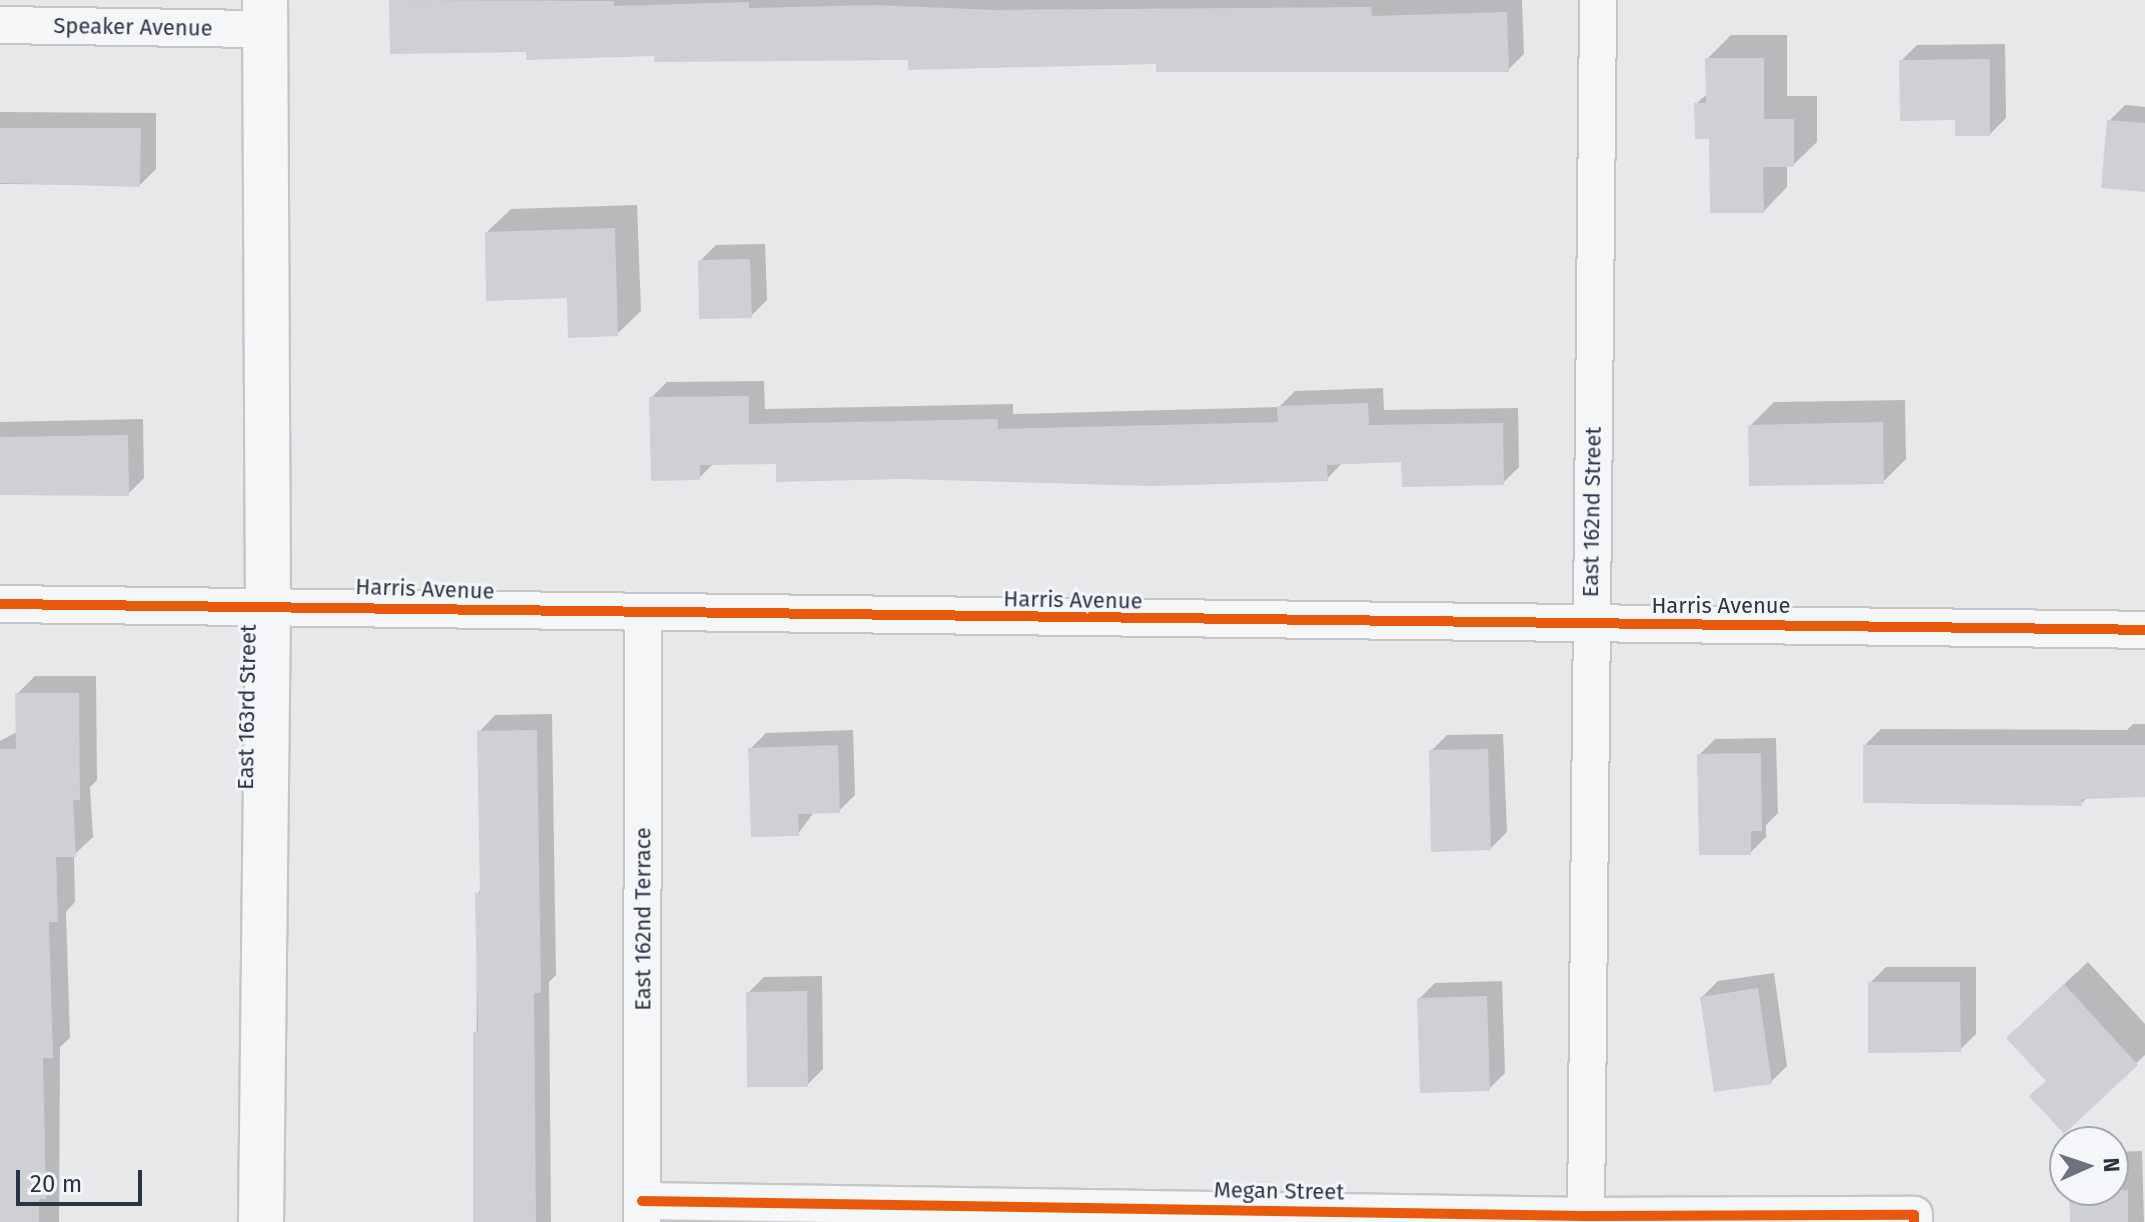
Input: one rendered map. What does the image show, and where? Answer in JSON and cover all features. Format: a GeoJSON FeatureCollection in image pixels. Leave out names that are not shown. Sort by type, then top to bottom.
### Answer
{"type":"FeatureCollection","features":[{"type":"Feature","properties":{"kind":"street","name":"East 162nd Street"},"geometry":{"type":"LineString","coordinates":[[1586,1216],[1598,0]]}},
{"type":"Feature","properties":{"kind":"street","name":"Speaker Avenue"},"geometry":{"type":"LineString","coordinates":[[0,25],[265,14]]}},
{"type":"Feature","properties":{"kind":"street","name":"East 163rd Street"},"geometry":{"type":"LineString","coordinates":[[261,1222],[268,605],[265,14]]}},
{"type":"Feature","properties":{"kind":"street","name":"Harris Avenue"},"geometry":{"type":"LineString","coordinates":[[0,604],[268,605],[643,615],[2145,630]]}},
{"type":"Feature","properties":{"kind":"street","name":"East 162nd Terrace"},"geometry":{"type":"LineString","coordinates":[[642,1212],[643,615]]}},
{"type":"Feature","properties":{"kind":"street","name":"Megan Street"},"geometry":{"type":"LineString","coordinates":[[642,1212],[1914,1218]]}},
{"type":"Feature","properties":{"kind":"building"},"geometry":{"type":"Polygon","coordinates":[[[389,0],[614,1],[614,6],[749,2],[749,8],[874,5],[996,10],[1371,7],[1372,16],[1507,12],[1509,72],[1156,72],[1156,64],[908,70],[908,60],[654,62],[654,56],[526,60],[526,52],[390,54],[389,0]]]}},
{"type":"Feature","properties":{"kind":"building"},"geometry":{"type":"Polygon","coordinates":[[[1705,58],[1764,58],[1764,119],[1794,119],[1794,167],[1763,167],[1764,213],[1710,213],[1709,139],[1695,139],[1694,103],[1706,103],[1705,58]]]}},
{"type":"Feature","properties":{"kind":"building"},"geometry":{"type":"Polygon","coordinates":[[[1990,59],[1990,136],[1955,136],[1955,120],[1900,121],[1899,60],[1990,59]]]}},
{"type":"Feature","properties":{"kind":"building"},"geometry":{"type":"Polygon","coordinates":[[[2107,120],[2145,123],[2145,192],[2101,188],[2107,120]]]}},
{"type":"Feature","properties":{"kind":"building"},"geometry":{"type":"Polygon","coordinates":[[[0,128],[141,128],[140,187],[0,183],[0,128]]]}},
{"type":"Feature","properties":{"kind":"building"},"geometry":{"type":"Polygon","coordinates":[[[615,228],[618,336],[568,338],[567,298],[486,301],[485,232],[615,228]]]}},
{"type":"Feature","properties":{"kind":"building"},"geometry":{"type":"Polygon","coordinates":[[[750,259],[752,318],[699,319],[698,260],[750,259]]]}},
{"type":"Feature","properties":{"kind":"building"},"geometry":{"type":"Polygon","coordinates":[[[749,396],[749,424],[998,419],[998,429],[1278,422],[1277,406],[1368,403],[1369,425],[1503,423],[1504,485],[1402,487],[1401,462],[1327,465],[1328,481],[1153,486],[903,479],[776,482],[776,464],[700,465],[700,480],[651,481],[649,397],[749,396]]]}},
{"type":"Feature","properties":{"kind":"building"},"geometry":{"type":"Polygon","coordinates":[[[1883,422],[1884,484],[1749,486],[1748,425],[1883,422]]]}},
{"type":"Feature","properties":{"kind":"building"},"geometry":{"type":"Polygon","coordinates":[[[128,435],[129,496],[0,495],[0,437],[128,435]]]}},
{"type":"Feature","properties":{"kind":"building"},"geometry":{"type":"Polygon","coordinates":[[[15,693],[79,693],[80,800],[73,800],[76,857],[56,857],[58,922],[49,922],[53,1058],[43,1058],[46,1199],[39,1199],[39,1222],[0,1222],[0,749],[16,749],[15,693]]]}},
{"type":"Feature","properties":{"kind":"building"},"geometry":{"type":"Polygon","coordinates":[[[537,730],[541,993],[534,993],[536,1222],[473,1222],[473,1032],[478,1032],[475,893],[480,893],[477,731],[537,730]]]}},
{"type":"Feature","properties":{"kind":"building"},"geometry":{"type":"Polygon","coordinates":[[[838,745],[840,813],[798,814],[799,836],[751,837],[748,748],[838,745]]]}},
{"type":"Feature","properties":{"kind":"building"},"geometry":{"type":"Polygon","coordinates":[[[1863,745],[2145,745],[2145,797],[2082,799],[2082,806],[1863,803],[1863,745]]]}},
{"type":"Feature","properties":{"kind":"building"},"geometry":{"type":"Polygon","coordinates":[[[1488,749],[1491,850],[1431,852],[1429,750],[1488,749]]]}},
{"type":"Feature","properties":{"kind":"building"},"geometry":{"type":"Polygon","coordinates":[[[1761,753],[1762,831],[1751,831],[1751,855],[1699,855],[1697,754],[1761,753]]]}},
{"type":"Feature","properties":{"kind":"building"},"geometry":{"type":"Polygon","coordinates":[[[1868,982],[1960,982],[1961,1052],[1868,1053],[1868,982]]]}},
{"type":"Feature","properties":{"kind":"building"},"geometry":{"type":"Polygon","coordinates":[[[2064,984],[2138,1065],[2073,1126],[2057,1126],[2029,1096],[2046,1081],[2006,1038],[2064,984]]]}},
{"type":"Feature","properties":{"kind":"building"},"geometry":{"type":"Polygon","coordinates":[[[1758,988],[1772,1084],[1714,1092],[1700,997],[1758,988]]]}},
{"type":"Feature","properties":{"kind":"building"},"geometry":{"type":"Polygon","coordinates":[[[807,991],[808,1087],[747,1087],[746,992],[807,991]]]}},
{"type":"Feature","properties":{"kind":"building"},"geometry":{"type":"Polygon","coordinates":[[[1487,996],[1490,1091],[1420,1093],[1417,998],[1487,996]]]}},
{"type":"Feature","properties":{"kind":"building"},"geometry":{"type":"Polygon","coordinates":[[[2070,1206],[2128,1206],[2128,1222],[2070,1222],[2070,1206]]]}},
{"type":"Feature","properties":{"kind":"cycle path"},"geometry":{"type":"LineString","coordinates":[[0,604],[2145,630]]}},
{"type":"Feature","properties":{"kind":"cycle path"},"geometry":{"type":"LineString","coordinates":[[642,1201],[1586,1216],[1914,1215],[1914,1222]]}}]}
